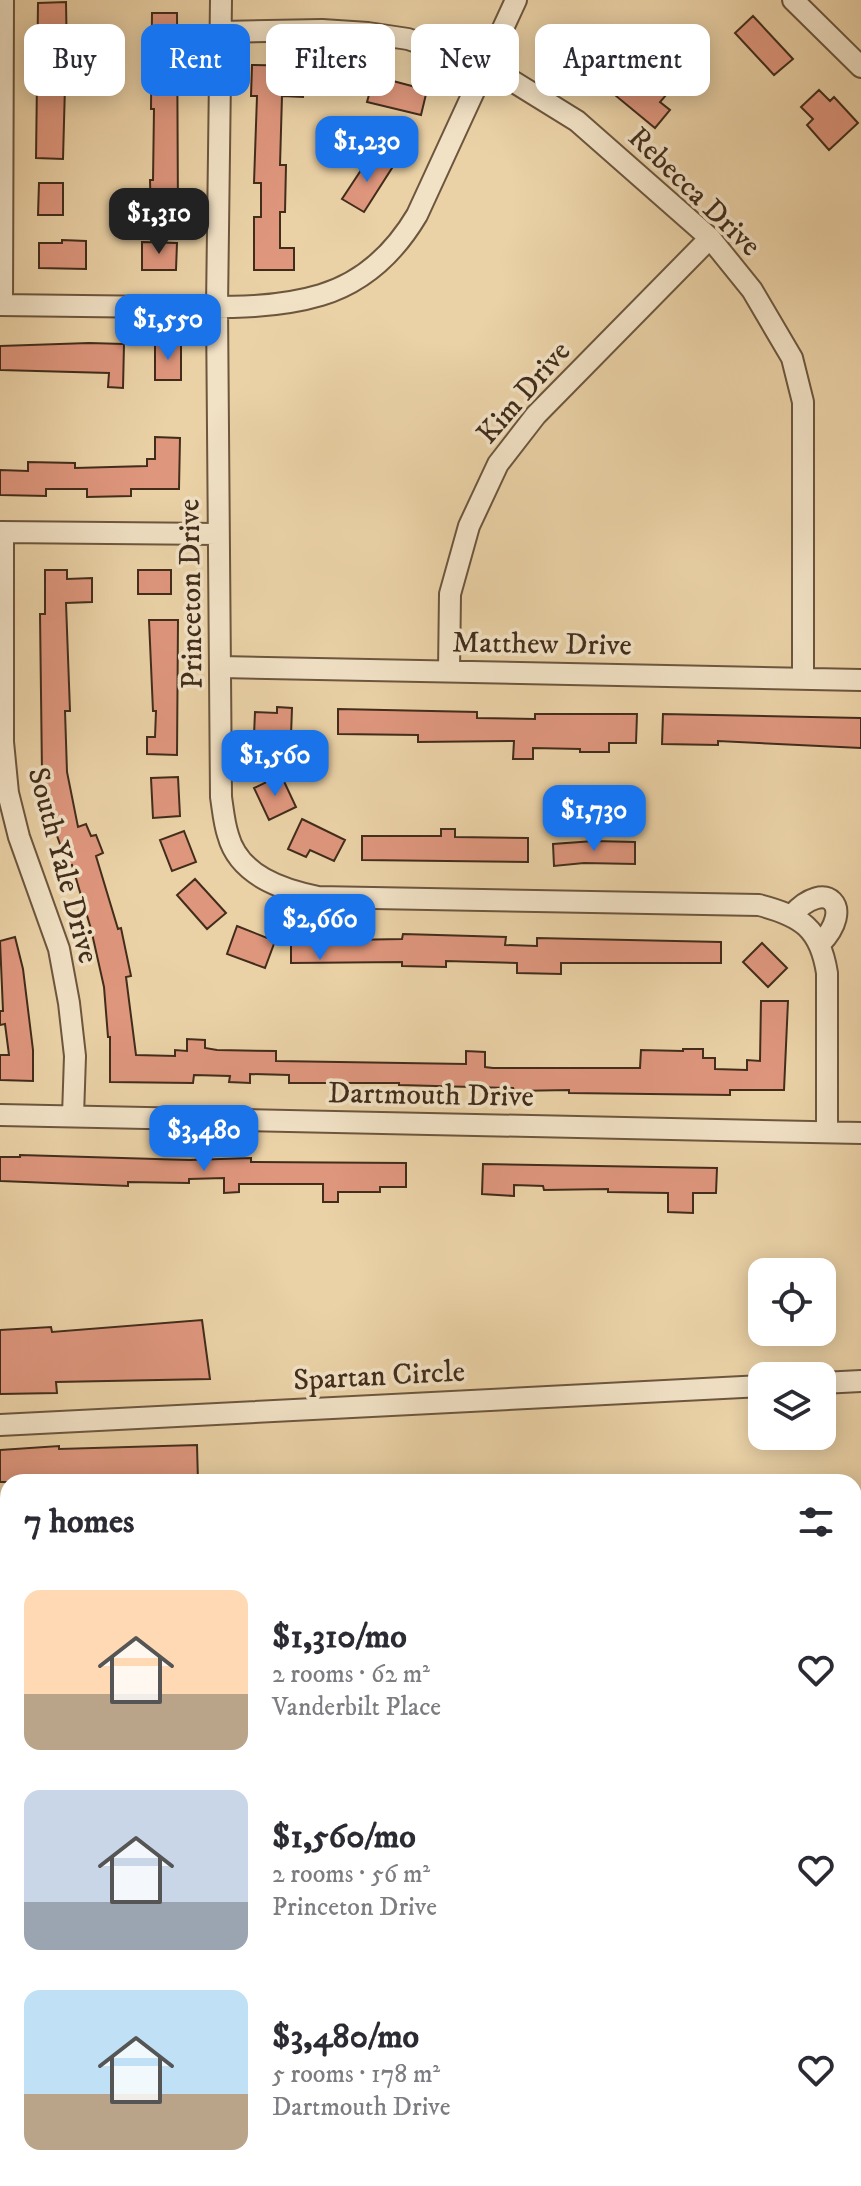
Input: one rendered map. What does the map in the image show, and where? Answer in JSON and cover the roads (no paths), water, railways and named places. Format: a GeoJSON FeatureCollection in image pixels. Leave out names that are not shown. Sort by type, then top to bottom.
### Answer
{"type":"FeatureCollection","features":[{"type":"Feature","properties":{"kind":"street"},"geometry":{"type":"LineString","coordinates":[[3,0],[1,305],[217,307],[272,304],[322,295],[368,272],[403,240],[474,96]]}},
{"type":"Feature","properties":{"kind":"street","name":"Princeton Drive"},"geometry":{"type":"LineString","coordinates":[[221,0],[221,24]]}},
{"type":"Feature","properties":{"kind":"street"},"geometry":{"type":"LineString","coordinates":[[506,24],[516,0]]}},
{"type":"Feature","properties":{"kind":"street"},"geometry":{"type":"LineString","coordinates":[[793,0],[861,67]]}},
{"type":"Feature","properties":{"kind":"street","name":"Rebecca Drive"},"geometry":{"type":"LineString","coordinates":[[250,31],[322,30],[411,40]]}},
{"type":"Feature","properties":{"kind":"street","name":"Rebecca Drive"},"geometry":{"type":"LineString","coordinates":[[519,85],[577,121],[710,238],[752,290],[792,358],[803,402],[803,678]]}},
{"type":"Feature","properties":{"kind":"street","name":"Princeton Drive"},"geometry":{"type":"LineString","coordinates":[[220,96],[217,307],[221,797],[228,837],[236,854],[249,869],[282,890],[318,897],[759,905],[792,915]]}},
{"type":"Feature","properties":{"kind":"street","name":"Kim Drive"},"geometry":{"type":"LineString","coordinates":[[449,671],[450,594],[469,526],[498,464],[536,415],[710,238]]}},
{"type":"Feature","properties":{"kind":"street"},"geometry":{"type":"LineString","coordinates":[[2,532],[218,534]]}},
{"type":"Feature","properties":{"kind":"street","name":"South Yale Drive"},"geometry":{"type":"LineString","coordinates":[[2,532],[3,742],[8,793],[19,837],[59,949],[75,1056],[73,1116]]}},
{"type":"Feature","properties":{"kind":"street","name":"Matthew Drive"},"geometry":{"type":"LineString","coordinates":[[221,667],[861,680]]}},
{"type":"Feature","properties":{"kind":"street"},"geometry":{"type":"LineString","coordinates":[[820,944],[832,932],[837,921],[837,910],[828,899],[817,896],[803,903],[792,915],[806,926],[820,944],[827,973],[827,1132]]}},
{"type":"Feature","properties":{"kind":"street","name":"Dartmouth Drive"},"geometry":{"type":"LineString","coordinates":[[0,1115],[861,1133]]}},
{"type":"Feature","properties":{"kind":"street"},"geometry":{"type":"LineString","coordinates":[[836,1382],[861,1381]]}},
{"type":"Feature","properties":{"kind":"street","name":"Spartan Circle"},"geometry":{"type":"LineString","coordinates":[[0,1425],[748,1387]]}}]}
